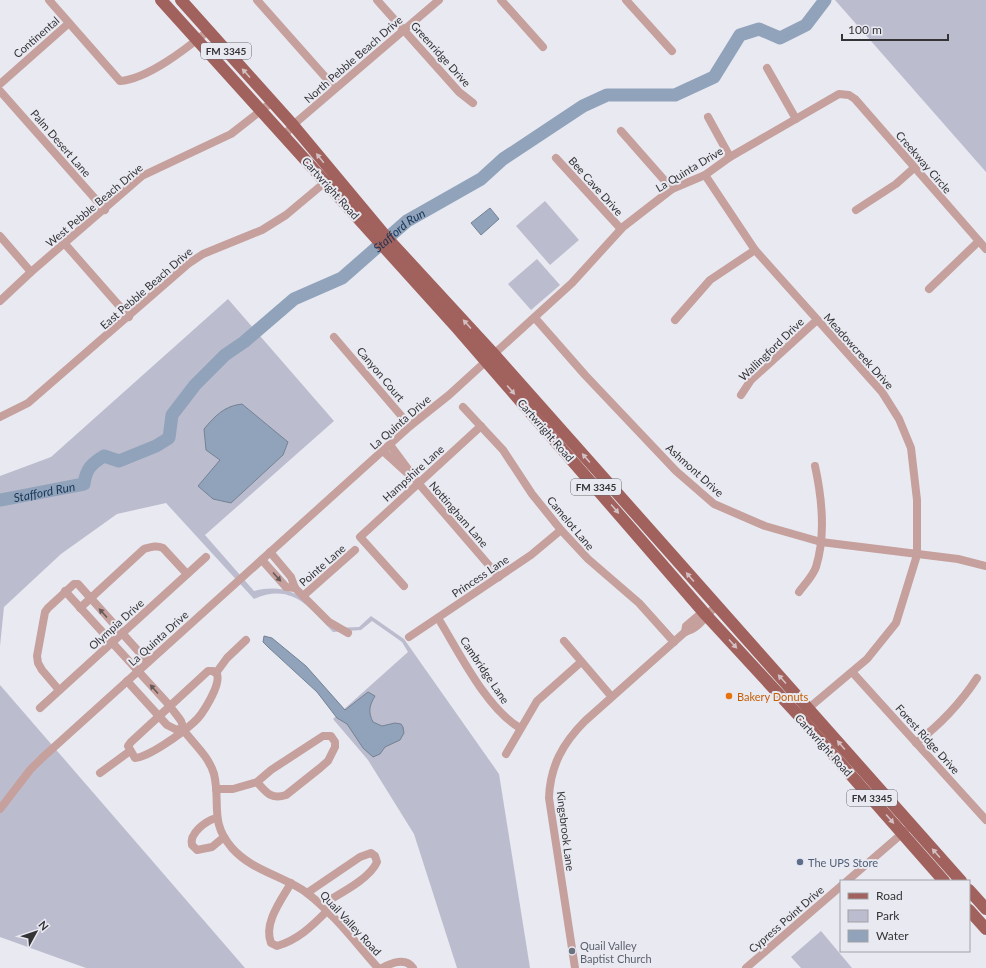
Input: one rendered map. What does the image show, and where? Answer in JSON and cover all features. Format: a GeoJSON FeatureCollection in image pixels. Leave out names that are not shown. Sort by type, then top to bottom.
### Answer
{"type":"FeatureCollection","features":[{"type":"Feature","properties":{"kind":"main road","name":"Cartwright Road"},"geometry":{"type":"LineString","coordinates":[[161,0],[284,136],[329,179],[362,215],[808,708],[907,829],[943,880]]}},
{"type":"Feature","properties":{"kind":"main road","name":"Cartwright Road"},"geometry":{"type":"LineString","coordinates":[[181,0],[293,125],[329,179]]}},
{"type":"Feature","properties":{"kind":"main road","name":"Cartwright Road"},"geometry":{"type":"LineString","coordinates":[[489,357],[706,615],[799,716],[907,829],[960,880]]}},
{"type":"Feature","properties":{"kind":"main road"},"geometry":{"type":"LineString","coordinates":[[970,891],[986,909]]}},
{"type":"Feature","properties":{"kind":"main road"},"geometry":{"type":"LineString","coordinates":[[970,911],[986,929]]}},
{"type":"Feature","properties":{"kind":"street"},"geometry":{"type":"LineString","coordinates":[[49,0],[120,80],[130,80],[152,69],[208,31]]}},
{"type":"Feature","properties":{"kind":"street"},"geometry":{"type":"LineString","coordinates":[[257,0],[335,88]]}},
{"type":"Feature","properties":{"kind":"street","name":"Greenridge Drive"},"geometry":{"type":"LineString","coordinates":[[377,0],[459,92],[473,103]]}},
{"type":"Feature","properties":{"kind":"street","name":"North Pebble Beach Drive"},"geometry":{"type":"LineString","coordinates":[[284,136],[293,125],[335,88],[439,0]]}},
{"type":"Feature","properties":{"kind":"street"},"geometry":{"type":"LineString","coordinates":[[501,0],[543,47]]}},
{"type":"Feature","properties":{"kind":"street"},"geometry":{"type":"LineString","coordinates":[[626,0],[672,51]]}},
{"type":"Feature","properties":{"kind":"street","name":"Continental"},"geometry":{"type":"LineString","coordinates":[[0,84],[69,23]]}},
{"type":"Feature","properties":{"kind":"street"},"geometry":{"type":"LineString","coordinates":[[767,68],[796,120]]}},
{"type":"Feature","properties":{"kind":"street","name":"Palm Desert Lane"},"geometry":{"type":"LineString","coordinates":[[0,91],[105,210]]}},
{"type":"Feature","properties":{"kind":"street","name":"La Quinta Drive"},"geometry":{"type":"LineString","coordinates":[[0,809],[30,770],[410,426],[449,395],[489,357],[534,318],[572,283],[621,229],[672,189],[705,175],[730,157],[839,94],[844,94]]}},
{"type":"Feature","properties":{"kind":"street","name":"Creekway Circle"},"geometry":{"type":"LineString","coordinates":[[844,94],[855,99],[986,249]]}},
{"type":"Feature","properties":{"kind":"street","name":"West Pebble Beach Drive"},"geometry":{"type":"LineString","coordinates":[[0,301],[31,272],[105,210],[142,176],[231,134],[262,112],[272,102]]}},
{"type":"Feature","properties":{"kind":"street"},"geometry":{"type":"LineString","coordinates":[[708,118],[730,157]]}},
{"type":"Feature","properties":{"kind":"street"},"geometry":{"type":"LineString","coordinates":[[620,131],[672,189]]}},
{"type":"Feature","properties":{"kind":"street","name":"Bee Cave Drive"},"geometry":{"type":"LineString","coordinates":[[556,158],[621,229]]}},
{"type":"Feature","properties":{"kind":"street"},"geometry":{"type":"LineString","coordinates":[[856,210],[896,184],[914,168]]}},
{"type":"Feature","properties":{"kind":"street","name":"Meadowcreek Drive"},"geometry":{"type":"LineString","coordinates":[[705,175],[755,250],[817,320],[852,356],[882,392],[899,419],[911,448],[917,500],[918,555],[896,624],[867,659],[853,673],[799,716]]}},
{"type":"Feature","properties":{"kind":"street","name":"East Pebble Beach Drive"},"geometry":{"type":"LineString","coordinates":[[0,418],[28,404],[188,264],[203,254],[262,230],[286,215],[329,179]]}},
{"type":"Feature","properties":{"kind":"street"},"geometry":{"type":"LineString","coordinates":[[0,236],[31,272]]}},
{"type":"Feature","properties":{"kind":"street"},"geometry":{"type":"LineString","coordinates":[[929,289],[979,241]]}},
{"type":"Feature","properties":{"kind":"street"},"geometry":{"type":"LineString","coordinates":[[65,244],[129,317]]}},
{"type":"Feature","properties":{"kind":"street"},"geometry":{"type":"LineString","coordinates":[[675,320],[710,280],[755,250]]}},
{"type":"Feature","properties":{"kind":"street","name":"Ashmont Drive"},"geometry":{"type":"LineString","coordinates":[[534,318],[585,375],[676,471],[714,504],[765,526],[821,542],[958,559],[986,566]]}},
{"type":"Feature","properties":{"kind":"street","name":"Wallingford Drive"},"geometry":{"type":"LineString","coordinates":[[741,395],[751,380],[817,320]]}},
{"type":"Feature","properties":{"kind":"street","name":"Canyon Court"},"geometry":{"type":"LineString","coordinates":[[334,337],[410,426]]}},
{"type":"Feature","properties":{"kind":"street","name":"Camelot Lane"},"geometry":{"type":"LineString","coordinates":[[463,407],[503,450],[532,494],[561,530],[588,559],[639,603],[674,642]]}},
{"type":"Feature","properties":{"kind":"street","name":"Hampshire Lane"},"geometry":{"type":"LineString","coordinates":[[404,586],[360,537],[481,426]]}},
{"type":"Feature","properties":{"kind":"street","name":"Nottingham Lane"},"geometry":{"type":"LineString","coordinates":[[390,445],[419,484],[499,577]]}},
{"type":"Feature","properties":{"kind":"street","name":"Nottingham Lane"},"geometry":{"type":"LineString","coordinates":[[383,451],[419,484]]}},
{"type":"Feature","properties":{"kind":"street"},"geometry":{"type":"LineString","coordinates":[[799,592],[816,568],[821,542],[819,484],[815,466]]}},
{"type":"Feature","properties":{"kind":"street","name":"Princess Lane"},"geometry":{"type":"LineString","coordinates":[[409,637],[531,555],[561,530]]}},
{"type":"Feature","properties":{"kind":"street"},"geometry":{"type":"LineString","coordinates":[[80,608],[144,550],[152,547],[158,546],[163,548],[187,574]]}},
{"type":"Feature","properties":{"kind":"street","name":"Pointe Lane"},"geometry":{"type":"LineString","coordinates":[[303,596],[355,550]]}},
{"type":"Feature","properties":{"kind":"street"},"geometry":{"type":"LineString","coordinates":[[270,552],[292,577],[296,588],[303,596],[329,622],[348,633]]}},
{"type":"Feature","properties":{"kind":"street","name":"Olympia Drive"},"geometry":{"type":"LineString","coordinates":[[40,708],[206,557]]}},
{"type":"Feature","properties":{"kind":"street"},"geometry":{"type":"LineString","coordinates":[[262,560],[286,587],[296,588]]}},
{"type":"Feature","properties":{"kind":"street"},"geometry":{"type":"LineString","coordinates":[[60,690],[42,670],[37,656],[45,612],[65,591],[74,584],[78,584],[148,662]]}},
{"type":"Feature","properties":{"kind":"street"},"geometry":{"type":"LineString","coordinates":[[65,591],[170,706],[181,721],[183,730],[210,764],[216,789],[216,818],[209,820],[197,831],[191,840],[192,845],[197,850],[207,849],[224,837]]}},
{"type":"Feature","properties":{"kind":"street","name":"Kingsbrook Lane"},"geometry":{"type":"LineString","coordinates":[[575,968],[549,798],[549,783],[558,756],[574,732],[611,696],[685,632],[691,631],[704,621],[706,615],[716,606]]}},
{"type":"Feature","properties":{"kind":"street","name":"Cambridge Lane"},"geometry":{"type":"LineString","coordinates":[[438,618],[470,671],[500,712],[508,720],[520,728]]}},
{"type":"Feature","properties":{"kind":"street"},"geometry":{"type":"LineString","coordinates":[[216,674],[208,671],[131,742],[128,746],[135,758],[140,758],[194,722],[218,685],[216,674],[227,658],[246,640]]}},
{"type":"Feature","properties":{"kind":"street"},"geometry":{"type":"LineString","coordinates":[[564,641],[611,696]]}},
{"type":"Feature","properties":{"kind":"street"},"geometry":{"type":"LineString","coordinates":[[506,754],[536,701],[581,662]]}},
{"type":"Feature","properties":{"kind":"street","name":"Forest Ridge Drive"},"geometry":{"type":"LineString","coordinates":[[853,673],[916,743],[984,814]]}},
{"type":"Feature","properties":{"kind":"street"},"geometry":{"type":"LineString","coordinates":[[916,743],[941,723],[964,698],[977,678]]}},
{"type":"Feature","properties":{"kind":"street"},"geometry":{"type":"LineString","coordinates":[[127,681],[167,725],[175,729],[183,730]]}},
{"type":"Feature","properties":{"kind":"street"},"geometry":{"type":"LineString","coordinates":[[216,789],[232,789],[258,782],[271,770],[323,736],[331,736],[334,739],[335,747],[328,761],[286,796],[270,796],[258,782]]}},
{"type":"Feature","properties":{"kind":"street"},"geometry":{"type":"LineString","coordinates":[[100,773],[130,751]]}},
{"type":"Feature","properties":{"kind":"street","name":"Quail Valley Road"},"geometry":{"type":"LineString","coordinates":[[216,818],[224,837],[240,856],[257,867],[291,883],[307,893],[324,908],[378,968]]}},
{"type":"Feature","properties":{"kind":"street"},"geometry":{"type":"LineString","coordinates":[[848,880],[907,829]]}},
{"type":"Feature","properties":{"kind":"street"},"geometry":{"type":"LineString","coordinates":[[291,883],[272,918],[268,930],[271,943],[277,946],[297,937],[324,908],[363,878],[377,862],[375,856],[370,853],[360,857],[307,893]]}},
{"type":"Feature","properties":{"kind":"street","name":"Cypress Point Drive"},"geometry":{"type":"LineString","coordinates":[[746,968],[840,887]]}},
{"type":"Feature","properties":{"kind":"street"},"geometry":{"type":"LineString","coordinates":[[382,968],[389,964],[404,962],[410,964],[413,968]]}},
{"type":"Feature","properties":{"kind":"green space"},"geometry":{"type":"Polygon","coordinates":[[[835,0],[986,0],[986,172],[835,0]]]}},
{"type":"Feature","properties":{"kind":"green space"},"geometry":{"type":"Polygon","coordinates":[[[545,201],[579,240],[550,265],[516,226],[545,201]]]}},
{"type":"Feature","properties":{"kind":"green space"},"geometry":{"type":"Polygon","coordinates":[[[537,259],[560,285],[531,310],[508,284],[537,259]]]}},
{"type":"Feature","properties":{"kind":"green space"},"geometry":{"type":"Polygon","coordinates":[[[228,299],[334,421],[205,535],[254,591],[280,589],[299,596],[335,628],[359,627],[371,616],[404,639],[499,774],[530,968],[457,968],[414,834],[368,760],[333,719],[408,652],[402,642],[372,621],[361,630],[333,632],[308,606],[289,595],[279,593],[254,599],[166,503],[117,514],[61,554],[4,607],[0,646],[0,476],[51,457],[228,299]]]}},
{"type":"Feature","properties":{"kind":"green space"},"geometry":{"type":"Polygon","coordinates":[[[0,685],[245,968],[86,968],[0,937],[0,685]]]}},
{"type":"Feature","properties":{"kind":"green space"},"geometry":{"type":"Polygon","coordinates":[[[821,931],[852,968],[801,968],[791,957],[821,931]]]}},
{"type":"Feature","properties":{"kind":"water"},"geometry":{"type":"Polygon","coordinates":[[[490,208],[499,219],[481,235],[471,223],[490,208]]]}},
{"type":"Feature","properties":{"kind":"water"},"geometry":{"type":"Polygon","coordinates":[[[242,404],[288,442],[283,455],[231,503],[213,499],[198,486],[220,460],[206,450],[204,429],[220,412],[230,407],[242,404]]]}},
{"type":"Feature","properties":{"kind":"water"},"geometry":{"type":"Polygon","coordinates":[[[264,636],[272,638],[306,666],[345,710],[368,692],[375,696],[371,703],[370,709],[370,715],[373,722],[382,726],[395,723],[401,724],[404,733],[400,740],[385,747],[380,754],[373,757],[363,748],[347,724],[337,718],[317,692],[263,642],[264,636]]]}},
{"type":"Feature","properties":{"kind":"waterway","name":"Stafford Run"},"geometry":{"type":"LineString","coordinates":[[0,500],[84,484],[86,474],[90,467],[104,456],[119,461],[156,446],[169,438],[172,415],[195,385],[225,355],[244,342],[294,299],[342,278],[407,221],[481,179],[503,159],[583,106],[607,95],[675,95],[714,77],[740,35],[759,29],[780,38],[806,25],[825,0]]}},
{"type":"Feature","properties":{"kind":"place","name":"Bakery Donuts"},"geometry":{"type":"Point","coordinates":[729,696]}},
{"type":"Feature","properties":{"kind":"place","name":"The UPS Store"},"geometry":{"type":"Point","coordinates":[800,862]}},
{"type":"Feature","properties":{"kind":"place","name":"Quail Valley Baptist Church"},"geometry":{"type":"Point","coordinates":[572,951]}}]}
